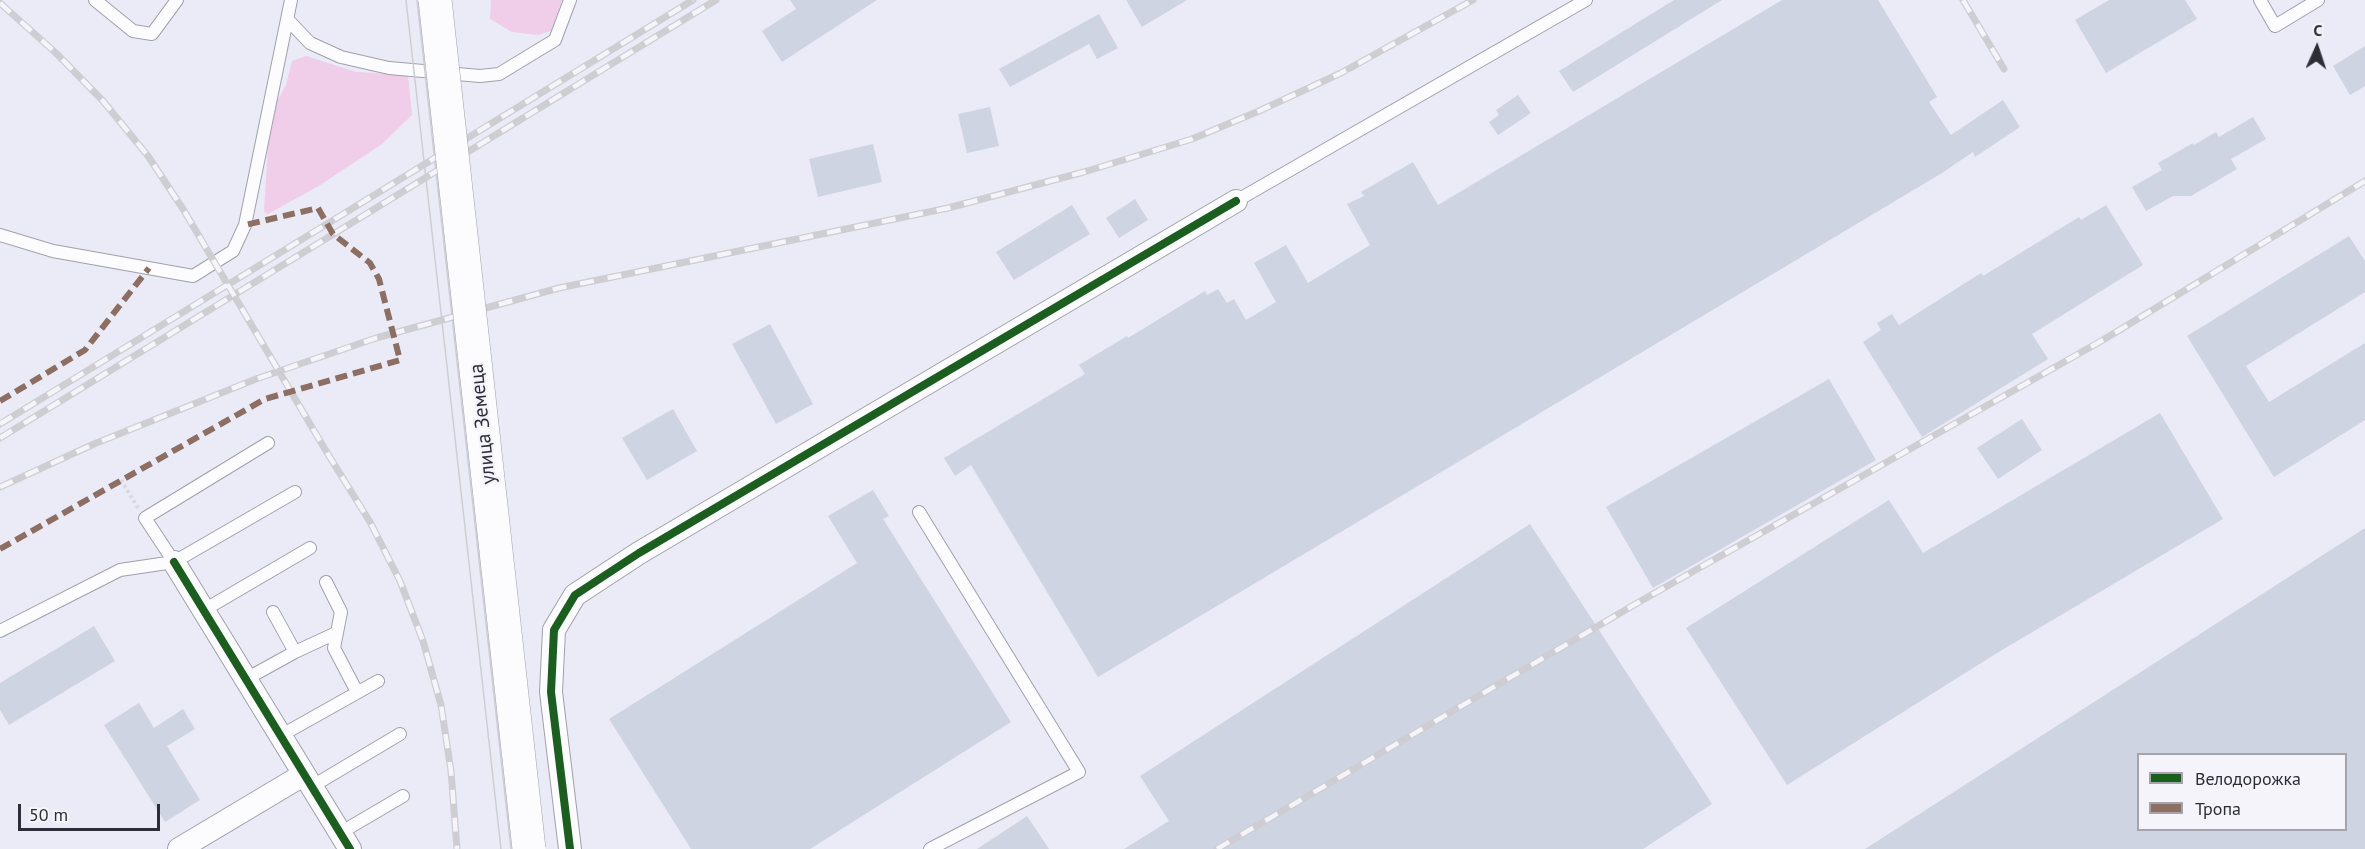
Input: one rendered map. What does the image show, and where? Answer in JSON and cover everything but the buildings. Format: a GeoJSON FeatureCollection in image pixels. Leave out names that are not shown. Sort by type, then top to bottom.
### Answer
{"type":"FeatureCollection","features":[{"type":"Feature","properties":{"kind":"main road","name":"улица Земеца"},"geometry":{"type":"LineString","coordinates":[[435,0],[530,849]]}},
{"type":"Feature","properties":{"kind":"street"},"geometry":{"type":"LineString","coordinates":[[570,849],[551,692],[554,630],[575,595],[639,553],[1236,201]]}},
{"type":"Feature","properties":{"kind":"street"},"geometry":{"type":"LineString","coordinates":[[174,562],[345,841]]}},
{"type":"Feature","properties":{"kind":"street"},"geometry":{"type":"LineString","coordinates":[[179,849],[307,781]]}},
{"type":"Feature","properties":{"kind":"lane"},"geometry":{"type":"LineString","coordinates":[[95,0],[133,31],[152,34],[177,0]]}},
{"type":"Feature","properties":{"kind":"lane"},"geometry":{"type":"LineString","coordinates":[[0,235],[53,251],[193,276],[233,252],[245,225],[291,0]]}},
{"type":"Feature","properties":{"kind":"lane"},"geometry":{"type":"LineString","coordinates":[[288,20],[310,43],[341,57],[389,68],[480,76],[499,74],[555,40],[570,0]]}},
{"type":"Feature","properties":{"kind":"lane"},"geometry":{"type":"LineString","coordinates":[[1236,201],[1586,0]]}},
{"type":"Feature","properties":{"kind":"lane"},"geometry":{"type":"LineString","coordinates":[[2260,0],[2275,26],[2318,0]]}},
{"type":"Feature","properties":{"kind":"lane"},"geometry":{"type":"LineString","coordinates":[[174,562],[145,518],[268,443]]}},
{"type":"Feature","properties":{"kind":"lane"},"geometry":{"type":"LineString","coordinates":[[0,631],[120,570],[174,562],[295,492]]}},
{"type":"Feature","properties":{"kind":"lane"},"geometry":{"type":"LineString","coordinates":[[919,512],[1079,772],[930,849]]}},
{"type":"Feature","properties":{"kind":"lane"},"geometry":{"type":"LineString","coordinates":[[204,610],[310,548]]}},
{"type":"Feature","properties":{"kind":"lane"},"geometry":{"type":"LineString","coordinates":[[326,582],[341,612],[334,648],[357,692]]}},
{"type":"Feature","properties":{"kind":"lane"},"geometry":{"type":"LineString","coordinates":[[273,612],[295,652]]}},
{"type":"Feature","properties":{"kind":"lane"},"geometry":{"type":"LineString","coordinates":[[246,679],[336,633]]}},
{"type":"Feature","properties":{"kind":"lane"},"geometry":{"type":"LineString","coordinates":[[280,736],[378,681]]}},
{"type":"Feature","properties":{"kind":"lane"},"geometry":{"type":"LineString","coordinates":[[307,781],[400,734]]}},
{"type":"Feature","properties":{"kind":"lane"},"geometry":{"type":"LineString","coordinates":[[345,841],[403,796]]}},
{"type":"Feature","properties":{"kind":"path"},"geometry":{"type":"LineString","coordinates":[[121,480],[145,518]]}},
{"type":"Feature","properties":{"kind":"shaded area"},"geometry":{"type":"Polygon","coordinates":[[[491,0],[562,0],[551,31],[538,35],[512,32],[490,19],[491,0]]]}},
{"type":"Feature","properties":{"kind":"shaded area"},"geometry":{"type":"Polygon","coordinates":[[[306,56],[356,72],[408,75],[412,115],[382,144],[317,187],[268,214],[264,212],[268,145],[275,105],[286,85],[292,61],[306,56]]]}},
{"type":"Feature","properties":{"kind":"tram line"},"geometry":{"type":"LineString","coordinates":[[406,0],[501,849]]}},
{"type":"Feature","properties":{"kind":"tram line"},"geometry":{"type":"LineString","coordinates":[[417,0],[511,849]]}},
{"type":"Feature","properties":{"kind":"railway"},"geometry":{"type":"LineString","coordinates":[[0,424],[693,0]]}},
{"type":"Feature","properties":{"kind":"railway"},"geometry":{"type":"LineString","coordinates":[[0,438],[716,0]]}},
{"type":"Feature","properties":{"kind":"railway"},"geometry":{"type":"LineString","coordinates":[[0,487],[94,444],[256,379],[376,338],[559,288],[948,208],[1084,172],[1192,139],[1341,73],[1473,0]]}},
{"type":"Feature","properties":{"kind":"railway"},"geometry":{"type":"LineString","coordinates":[[1963,0],[2004,69]]}},
{"type":"Feature","properties":{"kind":"railway"},"geometry":{"type":"LineString","coordinates":[[0,3],[56,53],[103,101],[148,156],[183,209],[370,522],[400,581],[423,641],[441,705],[451,771],[457,849]]}},
{"type":"Feature","properties":{"kind":"railway"},"geometry":{"type":"LineString","coordinates":[[1217,849],[1639,602],[2103,340],[2365,181]]}},
{"type":"Feature","properties":{"kind":"marked path"},"geometry":{"type":"LineString","coordinates":[[0,549],[265,399],[400,360],[379,279],[370,263],[333,234],[318,208],[245,225]]}},
{"type":"Feature","properties":{"kind":"marked path"},"geometry":{"type":"LineString","coordinates":[[0,401],[85,350],[149,268]]}},
{"type":"Feature","properties":{"kind":"cycle path"},"geometry":{"type":"LineString","coordinates":[[570,849],[551,692],[554,630],[575,595],[639,553],[1236,201]]}},
{"type":"Feature","properties":{"kind":"cycle path"},"geometry":{"type":"LineString","coordinates":[[174,562],[350,849]]}}]}
